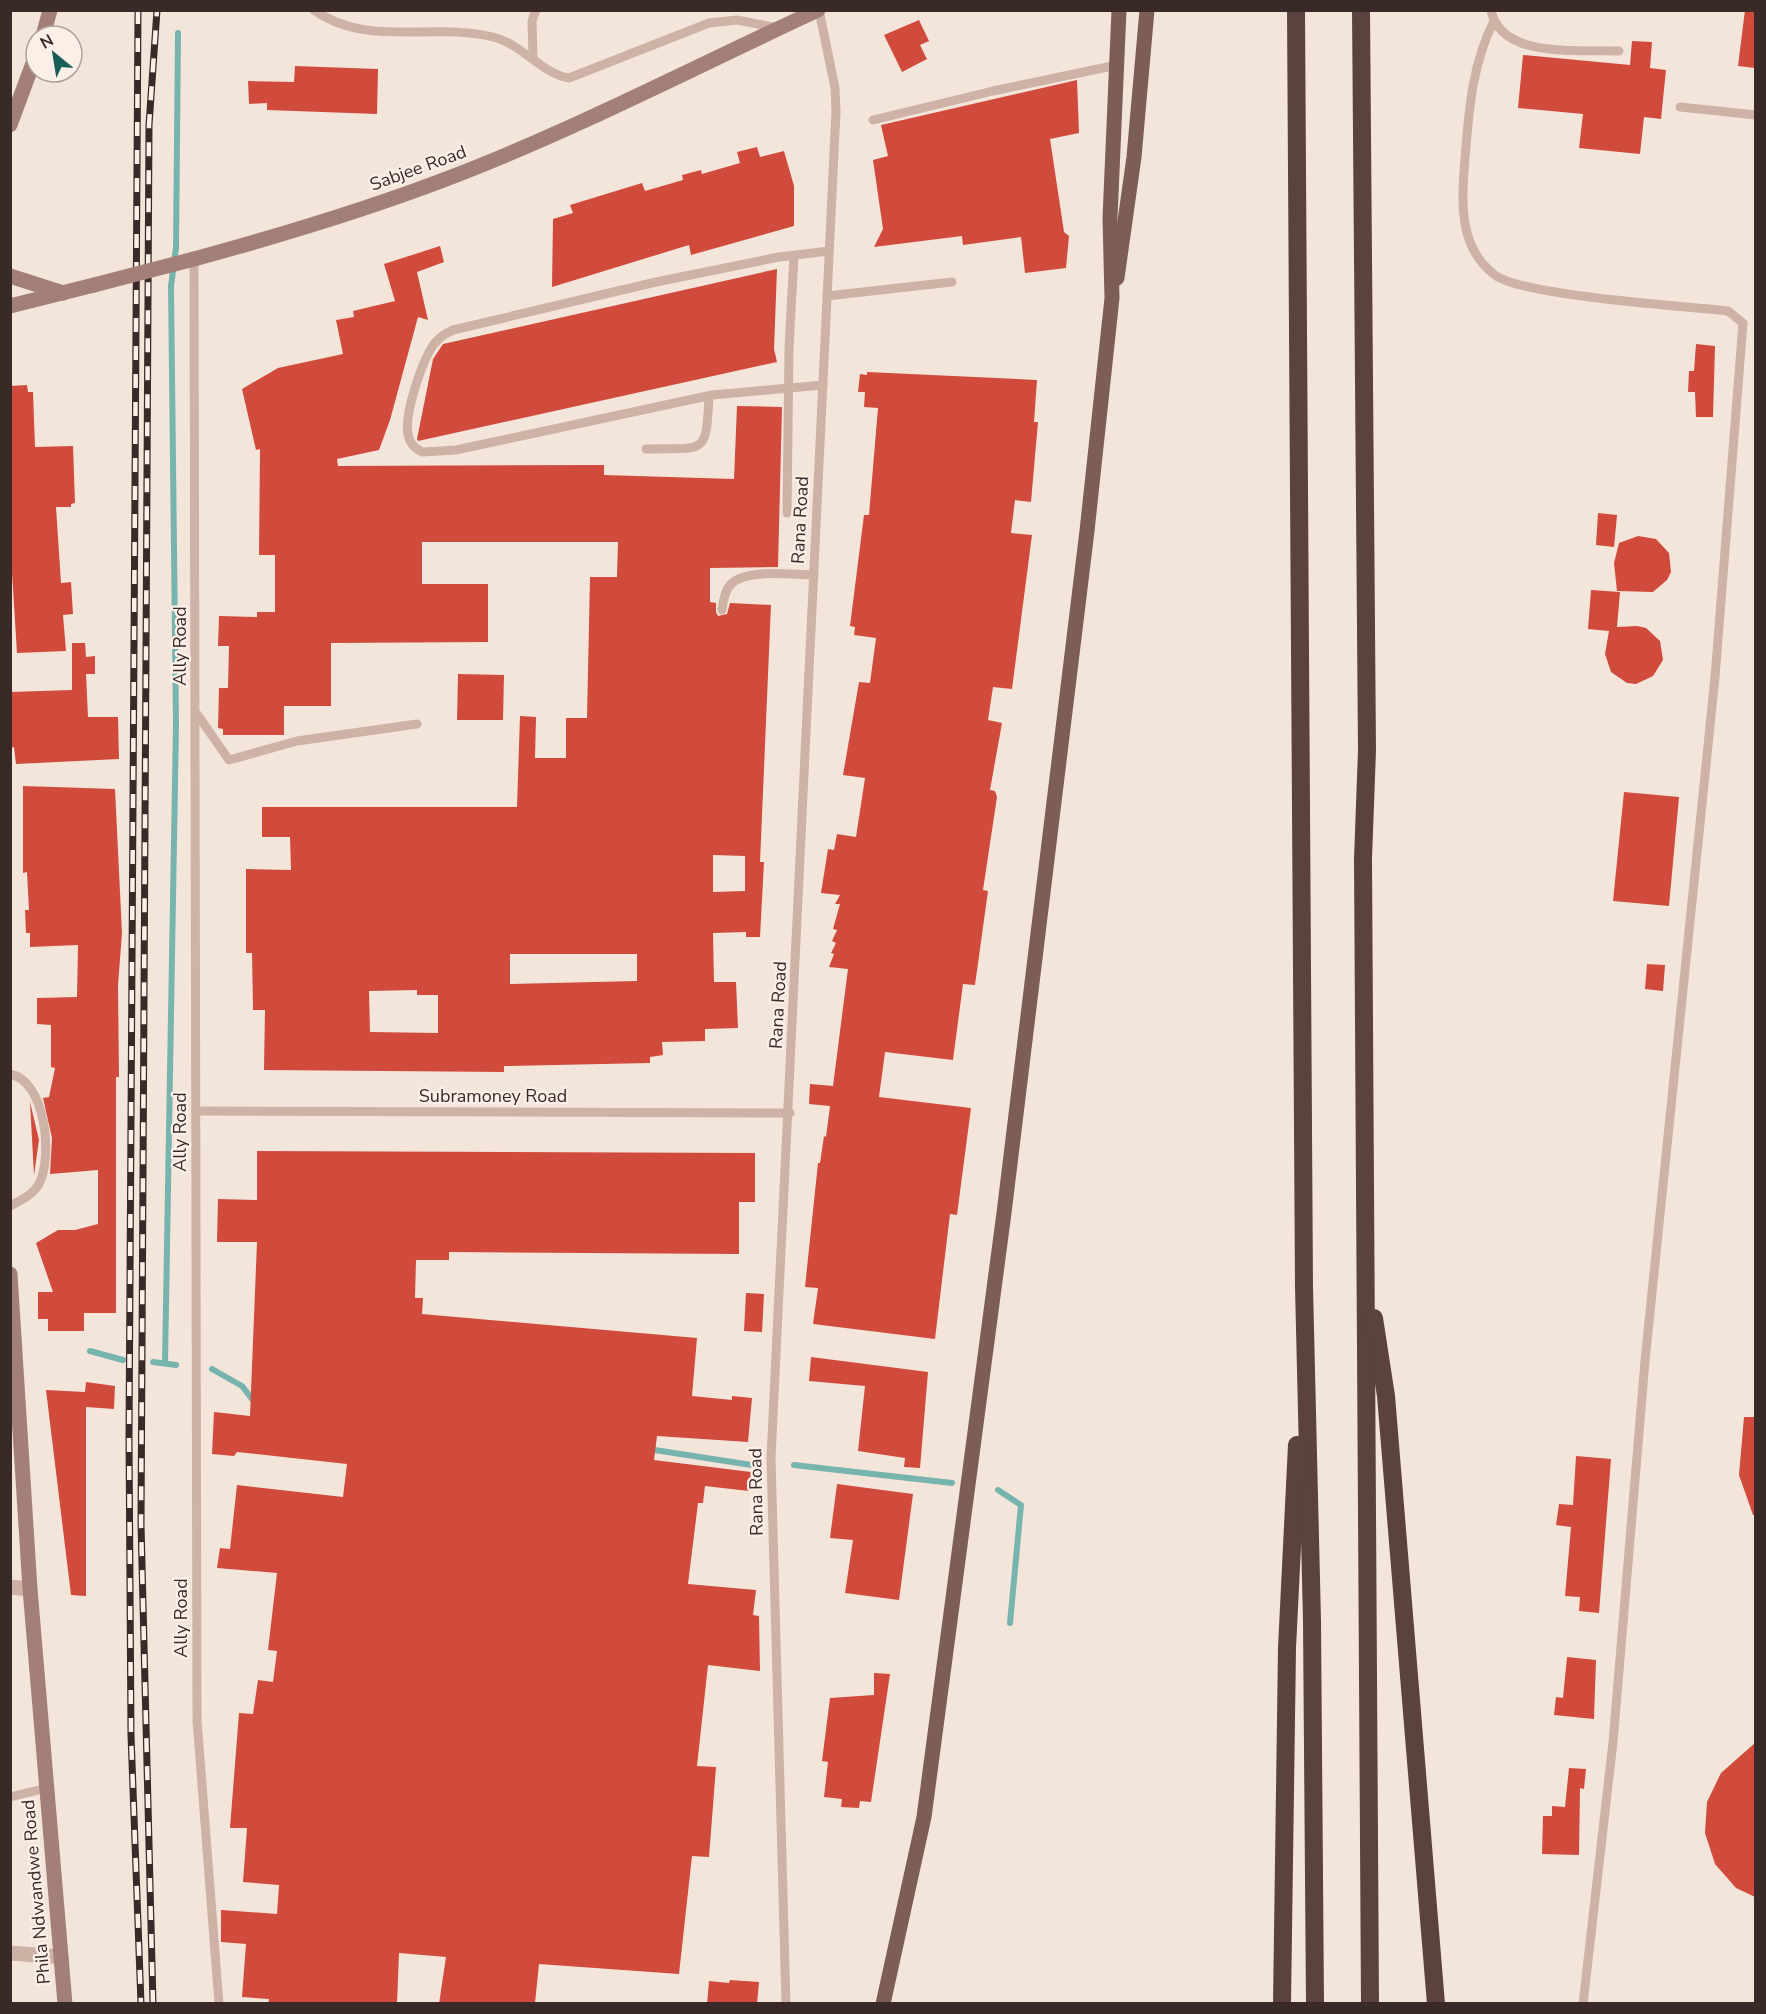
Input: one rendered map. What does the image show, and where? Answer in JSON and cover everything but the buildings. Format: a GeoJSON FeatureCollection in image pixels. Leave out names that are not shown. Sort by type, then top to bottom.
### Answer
{"type":"FeatureCollection","features":[{"type":"Feature","properties":{"kind":"highway"},"geometry":{"type":"LineString","coordinates":[[1296,10],[1304,1287],[1312,1621],[1315,2004]]}},
{"type":"Feature","properties":{"kind":"highway"},"geometry":{"type":"LineString","coordinates":[[1361,10],[1367,750],[1363,859],[1370,2004]]}},
{"type":"Feature","properties":{"kind":"highway"},"geometry":{"type":"LineString","coordinates":[[1365,1254],[1386,1396],[1436,2004]]}},
{"type":"Feature","properties":{"kind":"highway"},"geometry":{"type":"LineString","coordinates":[[1282,2004],[1287,1648],[1304,1287]]}},
{"type":"Feature","properties":{"kind":"main road"},"geometry":{"type":"LineString","coordinates":[[1113,10],[1118,34]]}},
{"type":"Feature","properties":{"kind":"main road"},"geometry":{"type":"LineString","coordinates":[[1112,298],[1110,218],[1119,10]]}},
{"type":"Feature","properties":{"kind":"main road"},"geometry":{"type":"LineString","coordinates":[[884,2004],[926,1805],[1007,1189],[1087,531],[1112,298],[1127,221],[1146,10]]}},
{"type":"Feature","properties":{"kind":"street","name":"Sabjee Road"},"geometry":{"type":"LineString","coordinates":[[10,306],[194,260],[316,225],[454,176],[560,131],[819,10]]}},
{"type":"Feature","properties":{"kind":"street"},"geometry":{"type":"LineString","coordinates":[[10,125],[25,84]]}},
{"type":"Feature","properties":{"kind":"street"},"geometry":{"type":"LineString","coordinates":[[10,276],[63,293]]}},
{"type":"Feature","properties":{"kind":"street","name":"Phila Ndwandwe Road"},"geometry":{"type":"LineString","coordinates":[[10,1274],[30,1588],[64,2004]]}},
{"type":"Feature","properties":{"kind":"street"},"geometry":{"type":"LineString","coordinates":[[10,1587],[30,1588]]}},
{"type":"Feature","properties":{"kind":"street"},"geometry":{"type":"LineString","coordinates":[[10,1953],[61,1957]]}},
{"type":"Feature","properties":{"kind":"lane"},"geometry":{"type":"LineString","coordinates":[[314,10],[336,23],[368,32],[446,31],[507,41],[533,57],[555,75],[574,77],[709,23],[737,20],[780,28]]}},
{"type":"Feature","properties":{"kind":"lane"},"geometry":{"type":"LineString","coordinates":[[533,57],[531,37],[536,10]]}},
{"type":"Feature","properties":{"kind":"lane","name":"Rana Road"},"geometry":{"type":"LineString","coordinates":[[786,2004],[771,1458],[790,1113],[835,98],[819,10]]}},
{"type":"Feature","properties":{"kind":"lane"},"geometry":{"type":"LineString","coordinates":[[1491,10],[1494,21],[1508,38],[1523,45],[1618,51]]}},
{"type":"Feature","properties":{"kind":"lane"},"geometry":{"type":"LineString","coordinates":[[1494,21],[1480,53],[1470,102],[1463,204],[1465,231],[1479,256],[1493,274],[1528,287],[1728,311],[1740,319],[1744,328],[1715,677],[1645,1361],[1612,1742],[1583,2004]]}},
{"type":"Feature","properties":{"kind":"lane"},"geometry":{"type":"LineString","coordinates":[[873,120],[993,91],[1117,65]]}},
{"type":"Feature","properties":{"kind":"lane"},"geometry":{"type":"LineString","coordinates":[[1680,107],[1755,115]]}},
{"type":"Feature","properties":{"kind":"lane"},"geometry":{"type":"LineString","coordinates":[[823,385],[709,396],[456,450],[422,452],[412,445],[408,437],[414,396],[424,363],[435,343],[453,330],[656,282],[829,251]]}},
{"type":"Feature","properties":{"kind":"lane"},"geometry":{"type":"LineString","coordinates":[[787,513],[794,256]]}},
{"type":"Feature","properties":{"kind":"lane","name":"Ally Road"},"geometry":{"type":"LineString","coordinates":[[194,260],[197,714],[197,1720],[219,2004]]}},
{"type":"Feature","properties":{"kind":"lane"},"geometry":{"type":"LineString","coordinates":[[827,296],[952,282]]}},
{"type":"Feature","properties":{"kind":"lane"},"geometry":{"type":"LineString","coordinates":[[646,449],[694,447],[702,444],[707,435],[709,396]]}},
{"type":"Feature","properties":{"kind":"lane"},"geometry":{"type":"LineString","coordinates":[[722,610],[727,589],[740,578],[753,574],[814,575]]}},
{"type":"Feature","properties":{"kind":"lane"},"geometry":{"type":"LineString","coordinates":[[197,714],[229,760],[297,741],[417,724]]}},
{"type":"Feature","properties":{"kind":"lane"},"geometry":{"type":"LineString","coordinates":[[10,1074],[26,1082],[37,1096],[42,1112],[45,1150],[39,1184],[26,1198],[10,1206]]}},
{"type":"Feature","properties":{"kind":"lane","name":"Subramoney Road"},"geometry":{"type":"LineString","coordinates":[[196,1112],[790,1113]]}},
{"type":"Feature","properties":{"kind":"lane"},"geometry":{"type":"LineString","coordinates":[[10,1797],[47,1788]]}},
{"type":"Feature","properties":{"kind":"waterway"},"geometry":{"type":"LineString","coordinates":[[165,1363],[176,725],[171,286],[176,248],[178,33]]}},
{"type":"Feature","properties":{"kind":"waterway"},"geometry":{"type":"LineString","coordinates":[[90,1351],[123,1360]]}},
{"type":"Feature","properties":{"kind":"waterway"},"geometry":{"type":"LineString","coordinates":[[153,1362],[176,1365]]}},
{"type":"Feature","properties":{"kind":"waterway"},"geometry":{"type":"LineString","coordinates":[[212,1369],[242,1386],[252,1399],[257,1400]]}},
{"type":"Feature","properties":{"kind":"waterway"},"geometry":{"type":"LineString","coordinates":[[648,1449],[758,1466]]}},
{"type":"Feature","properties":{"kind":"waterway"},"geometry":{"type":"LineString","coordinates":[[794,1465],[952,1483]]}},
{"type":"Feature","properties":{"kind":"waterway"},"geometry":{"type":"LineString","coordinates":[[998,1490],[1021,1505],[1010,1623]]}},
{"type":"Feature","properties":{"kind":"railway"},"geometry":{"type":"LineString","coordinates":[[138,10],[129,1437],[131,1735],[141,2004]]}},
{"type":"Feature","properties":{"kind":"railway"},"geometry":{"type":"LineString","coordinates":[[153,2004],[141,1524],[149,125],[157,10]]}}]}
